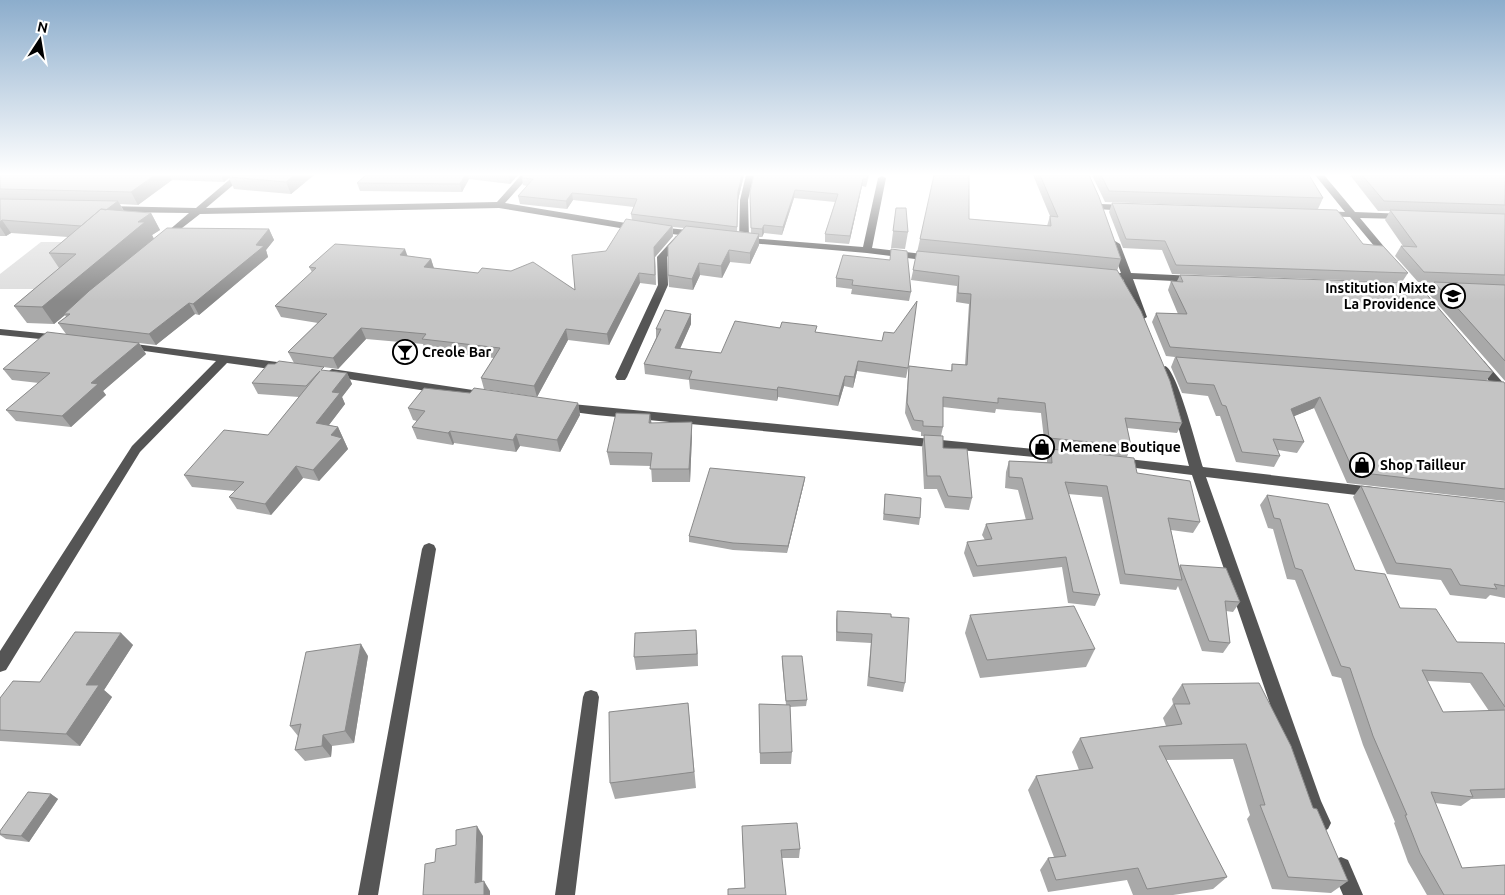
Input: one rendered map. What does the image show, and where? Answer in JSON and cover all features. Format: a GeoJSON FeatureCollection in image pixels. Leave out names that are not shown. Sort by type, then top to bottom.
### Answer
{"type":"FeatureCollection","features":[{"type":"Feature","properties":{"kind":"street"},"geometry":{"type":"LineString","coordinates":[[152,248],[191,217]]}},
{"type":"Feature","properties":{"kind":"street"},"geometry":{"type":"LineString","coordinates":[[572,217],[710,236]]}},
{"type":"Feature","properties":{"kind":"street"},"geometry":{"type":"LineString","coordinates":[[742,217],[740,240],[868,250],[946,259]]}},
{"type":"Feature","properties":{"kind":"street"},"geometry":{"type":"LineString","coordinates":[[868,250],[874,217]]}},
{"type":"Feature","properties":{"kind":"street"},"geometry":{"type":"LineString","coordinates":[[1105,217],[1147,329]]}},
{"type":"Feature","properties":{"kind":"street"},"geometry":{"type":"LineString","coordinates":[[1352,217],[1394,264]]}},
{"type":"Feature","properties":{"kind":"street"},"geometry":{"type":"LineString","coordinates":[[621,377],[663,285],[662,257],[684,233]]}},
{"type":"Feature","properties":{"kind":"street"},"geometry":{"type":"LineString","coordinates":[[1092,274],[1207,280]]}},
{"type":"Feature","properties":{"kind":"street"},"geometry":{"type":"LineString","coordinates":[[1410,282],[1426,300]]}},
{"type":"Feature","properties":{"kind":"street"},"geometry":{"type":"LineString","coordinates":[[1394,285],[1410,282],[1459,288]]}},
{"type":"Feature","properties":{"kind":"street"},"geometry":{"type":"LineString","coordinates":[[0,332],[52,334],[68,339]]}},
{"type":"Feature","properties":{"kind":"street"},"geometry":{"type":"LineString","coordinates":[[117,345],[293,368]]}},
{"type":"Feature","properties":{"kind":"street"},"geometry":{"type":"LineString","coordinates":[[1470,351],[1503,390]]}},
{"type":"Feature","properties":{"kind":"street"},"geometry":{"type":"LineString","coordinates":[[0,666],[136,448],[225,358]]}},
{"type":"Feature","properties":{"kind":"street"},"geometry":{"type":"LineString","coordinates":[[1171,362],[1161,361],[1177,401],[1197,470],[1313,804],[1329,840]]}},
{"type":"Feature","properties":{"kind":"street"},"geometry":{"type":"LineString","coordinates":[[322,372],[488,396]]}},
{"type":"Feature","properties":{"kind":"street"},"geometry":{"type":"LineString","coordinates":[[1481,386],[1503,390]]}},
{"type":"Feature","properties":{"kind":"street"},"geometry":{"type":"LineString","coordinates":[[547,404],[596,411],[1079,457]]}},
{"type":"Feature","properties":{"kind":"street"},"geometry":{"type":"LineString","coordinates":[[1108,460],[1388,494]]}},
{"type":"Feature","properties":{"kind":"street"},"geometry":{"type":"LineString","coordinates":[[368,895],[428,549]]}},
{"type":"Feature","properties":{"kind":"street"},"geometry":{"type":"LineString","coordinates":[[565,895],[591,697]]}},
{"type":"Feature","properties":{"kind":"street"},"geometry":{"type":"LineString","coordinates":[[1337,858],[1353,895]]}},
{"type":"Feature","properties":{"kind":"shaded area"},"geometry":{"type":"Polygon","coordinates":[[[41,242],[89,242],[34,289],[0,289],[0,274],[41,242]]]}},
{"type":"Feature","properties":{"kind":"building"},"geometry":{"type":"Polygon","coordinates":[[[0,217],[92,217],[81,226],[2,220],[0,222],[0,217]]]}},
{"type":"Feature","properties":{"kind":"building"},"geometry":{"type":"Polygon","coordinates":[[[92,217],[146,217],[138,222],[145,222],[42,307],[14,306],[76,254],[49,253],[92,217]]]}},
{"type":"Feature","properties":{"kind":"building"},"geometry":{"type":"Polygon","coordinates":[[[654,217],[737,217],[737,227],[654,217]]]}},
{"type":"Feature","properties":{"kind":"building"},"geometry":{"type":"Polygon","coordinates":[[[751,217],[786,217],[783,227],[764,225],[762,229],[751,228],[751,217]]]}},
{"type":"Feature","properties":{"kind":"building"},"geometry":{"type":"Polygon","coordinates":[[[831,217],[854,217],[850,236],[825,234],[831,217]]]}},
{"type":"Feature","properties":{"kind":"building"},"geometry":{"type":"Polygon","coordinates":[[[895,217],[907,217],[908,232],[893,231],[895,217]]]}},
{"type":"Feature","properties":{"kind":"building"},"geometry":{"type":"Polygon","coordinates":[[[925,217],[969,217],[969,219],[1051,226],[1050,217],[1106,217],[1121,259],[920,239],[925,217]]]}},
{"type":"Feature","properties":{"kind":"building"},"geometry":{"type":"Polygon","coordinates":[[[1117,217],[1342,217],[1363,244],[1383,246],[1408,273],[1176,265],[1165,241],[1126,239],[1117,217]]]}},
{"type":"Feature","properties":{"kind":"building"},"geometry":{"type":"Polygon","coordinates":[[[1395,217],[1505,217],[1505,275],[1424,272],[1401,246],[1417,247],[1395,217]]]}},
{"type":"Feature","properties":{"kind":"building"},"geometry":{"type":"Polygon","coordinates":[[[626,219],[672,226],[654,247],[655,275],[639,273],[607,334],[566,329],[534,386],[481,378],[500,348],[422,339],[426,334],[361,328],[333,358],[288,352],[327,314],[275,306],[316,268],[309,267],[335,244],[405,249],[400,255],[431,259],[424,267],[478,273],[482,268],[511,271],[533,262],[575,290],[572,255],[606,251],[626,219]]]}},
{"type":"Feature","properties":{"kind":"building"},"geometry":{"type":"Polygon","coordinates":[[[686,226],[759,234],[750,253],[729,250],[721,266],[699,263],[692,279],[668,275],[668,246],[686,226]]]}},
{"type":"Feature","properties":{"kind":"building"},"geometry":{"type":"Polygon","coordinates":[[[167,228],[269,229],[256,245],[264,246],[193,304],[189,303],[149,334],[58,323],[70,314],[64,314],[89,291],[167,228]]]}},
{"type":"Feature","properties":{"kind":"building"},"geometry":{"type":"Polygon","coordinates":[[[891,249],[907,251],[911,292],[852,285],[853,280],[836,278],[843,255],[890,260],[891,249]]]}},
{"type":"Feature","properties":{"kind":"building"},"geometry":{"type":"Polygon","coordinates":[[[917,251],[1117,270],[1141,311],[1170,381],[1182,423],[1125,418],[1131,446],[1049,438],[1045,403],[998,398],[998,403],[943,397],[943,427],[923,426],[923,421],[914,420],[907,403],[909,366],[952,371],[952,364],[967,365],[971,294],[958,293],[959,276],[913,270],[917,251]]]}},
{"type":"Feature","properties":{"kind":"building"},"geometry":{"type":"Polygon","coordinates":[[[1180,275],[1417,283],[1493,372],[1170,347],[1156,313],[1187,314],[1171,281],[1183,282],[1180,275]]]}},
{"type":"Feature","properties":{"kind":"building"},"geometry":{"type":"Polygon","coordinates":[[[1434,282],[1505,285],[1505,361],[1434,282]]]}},
{"type":"Feature","properties":{"kind":"building"},"geometry":{"type":"Polygon","coordinates":[[[917,301],[908,368],[858,361],[854,377],[845,376],[839,396],[778,387],[777,390],[689,379],[692,371],[644,364],[661,329],[656,329],[665,310],[691,314],[675,348],[721,353],[735,321],[780,328],[782,322],[817,326],[815,332],[882,341],[884,332],[894,333],[917,301]]]}},
{"type":"Feature","properties":{"kind":"building"},"geometry":{"type":"Polygon","coordinates":[[[47,332],[139,343],[91,383],[98,384],[62,416],[6,410],[50,373],[3,369],[47,332]]]}},
{"type":"Feature","properties":{"kind":"building"},"geometry":{"type":"Polygon","coordinates":[[[1176,357],[1504,382],[1505,489],[1354,472],[1320,397],[1291,409],[1304,442],[1273,439],[1280,456],[1242,452],[1226,406],[1222,405],[1214,385],[1187,383],[1176,357]]]}},
{"type":"Feature","properties":{"kind":"building"},"geometry":{"type":"Polygon","coordinates":[[[279,361],[324,367],[321,370],[347,373],[332,392],[340,393],[316,423],[338,427],[331,435],[342,438],[313,470],[296,466],[265,504],[229,497],[244,482],[184,475],[224,430],[268,435],[320,371],[306,386],[252,383],[268,364],[275,364],[279,361]]]}},
{"type":"Feature","properties":{"kind":"building"},"geometry":{"type":"Polygon","coordinates":[[[424,388],[470,393],[474,388],[578,403],[557,440],[516,434],[513,440],[412,427],[425,411],[408,408],[424,388]]]}},
{"type":"Feature","properties":{"kind":"building"},"geometry":{"type":"Polygon","coordinates":[[[616,413],[650,414],[649,423],[692,422],[689,469],[650,469],[652,453],[607,452],[616,413]]]}},
{"type":"Feature","properties":{"kind":"building"},"geometry":{"type":"Polygon","coordinates":[[[924,435],[943,436],[943,448],[967,449],[972,498],[948,496],[940,476],[927,476],[924,435]]]}},
{"type":"Feature","properties":{"kind":"building"},"geometry":{"type":"Polygon","coordinates":[[[1051,449],[1134,458],[1137,473],[1190,481],[1200,522],[1168,518],[1182,580],[1125,574],[1107,486],[1065,482],[1100,595],[1073,592],[1066,557],[977,566],[967,542],[992,539],[986,524],[1033,519],[1022,478],[1009,477],[1009,461],[1052,463],[1051,449]]]}},
{"type":"Feature","properties":{"kind":"building"},"geometry":{"type":"Polygon","coordinates":[[[710,468],[805,477],[788,546],[733,543],[689,536],[710,468]]]}},
{"type":"Feature","properties":{"kind":"building"},"geometry":{"type":"Polygon","coordinates":[[[1361,486],[1505,502],[1505,586],[1494,584],[1497,589],[1460,585],[1451,569],[1396,563],[1361,486]]]}},
{"type":"Feature","properties":{"kind":"building"},"geometry":{"type":"Polygon","coordinates":[[[885,494],[921,498],[920,518],[884,514],[885,494]]]}},
{"type":"Feature","properties":{"kind":"building"},"geometry":{"type":"Polygon","coordinates":[[[1267,495],[1328,504],[1355,570],[1385,574],[1400,608],[1436,609],[1457,642],[1505,644],[1505,707],[1482,673],[1422,670],[1443,712],[1505,710],[1505,789],[1470,790],[1473,797],[1431,792],[1462,868],[1505,865],[1505,895],[1444,895],[1420,853],[1405,815],[1407,815],[1373,736],[1350,668],[1341,666],[1302,570],[1295,568],[1280,519],[1274,518],[1267,495]]]}},
{"type":"Feature","properties":{"kind":"building"},"geometry":{"type":"Polygon","coordinates":[[[1180,565],[1226,568],[1240,602],[1225,601],[1230,643],[1209,641],[1180,565]]]}},
{"type":"Feature","properties":{"kind":"building"},"geometry":{"type":"Polygon","coordinates":[[[1074,606],[1095,649],[987,660],[970,615],[1074,606]]]}},
{"type":"Feature","properties":{"kind":"building"},"geometry":{"type":"Polygon","coordinates":[[[837,611],[891,614],[891,617],[909,618],[905,683],[869,677],[872,634],[837,632],[837,611]]]}},
{"type":"Feature","properties":{"kind":"building"},"geometry":{"type":"Polygon","coordinates":[[[696,630],[697,654],[634,657],[635,633],[696,630]]]}},
{"type":"Feature","properties":{"kind":"building"},"geometry":{"type":"Polygon","coordinates":[[[75,632],[121,633],[86,685],[99,685],[66,734],[0,730],[0,698],[13,681],[40,682],[75,632]]]}},
{"type":"Feature","properties":{"kind":"building"},"geometry":{"type":"Polygon","coordinates":[[[361,644],[345,731],[323,735],[322,746],[295,750],[301,724],[290,726],[306,652],[361,644]]]}},
{"type":"Feature","properties":{"kind":"building"},"geometry":{"type":"Polygon","coordinates":[[[782,656],[802,656],[807,700],[786,701],[782,656]]]}},
{"type":"Feature","properties":{"kind":"building"},"geometry":{"type":"Polygon","coordinates":[[[1259,683],[1291,746],[1313,808],[1317,809],[1348,881],[1288,877],[1260,805],[1265,805],[1246,744],[1159,746],[1227,877],[1147,889],[1138,868],[1056,880],[1048,858],[1066,856],[1036,776],[1093,768],[1080,738],[1182,724],[1174,704],[1190,704],[1182,684],[1259,683]]]}},
{"type":"Feature","properties":{"kind":"building"},"geometry":{"type":"Polygon","coordinates":[[[688,703],[694,772],[610,783],[609,712],[688,703]]]}},
{"type":"Feature","properties":{"kind":"building"},"geometry":{"type":"Polygon","coordinates":[[[759,704],[790,705],[792,752],[760,753],[759,704]]]}},
{"type":"Feature","properties":{"kind":"building"},"geometry":{"type":"Polygon","coordinates":[[[28,792],[51,794],[21,836],[0,834],[0,831],[28,792]]]}},
{"type":"Feature","properties":{"kind":"building"},"geometry":{"type":"Polygon","coordinates":[[[797,823],[800,849],[781,850],[786,895],[728,895],[728,889],[745,888],[742,826],[797,823]]]}},
{"type":"Feature","properties":{"kind":"building"},"geometry":{"type":"Polygon","coordinates":[[[477,826],[475,883],[484,881],[484,895],[423,895],[425,864],[435,862],[436,849],[456,845],[456,830],[477,826]]]}},
{"type":"Feature","properties":{"kind":"place","name":"Institution Mixte La Providence"},"geometry":{"type":"Point","coordinates":[1453,296]}},
{"type":"Feature","properties":{"kind":"place","name":"Creole Bar"},"geometry":{"type":"Point","coordinates":[405,352]}},
{"type":"Feature","properties":{"kind":"place","name":"Memene Boutique"},"geometry":{"type":"Point","coordinates":[1042,447]}},
{"type":"Feature","properties":{"kind":"place","name":"Shop Tailleur"},"geometry":{"type":"Point","coordinates":[1362,465]}}]}
